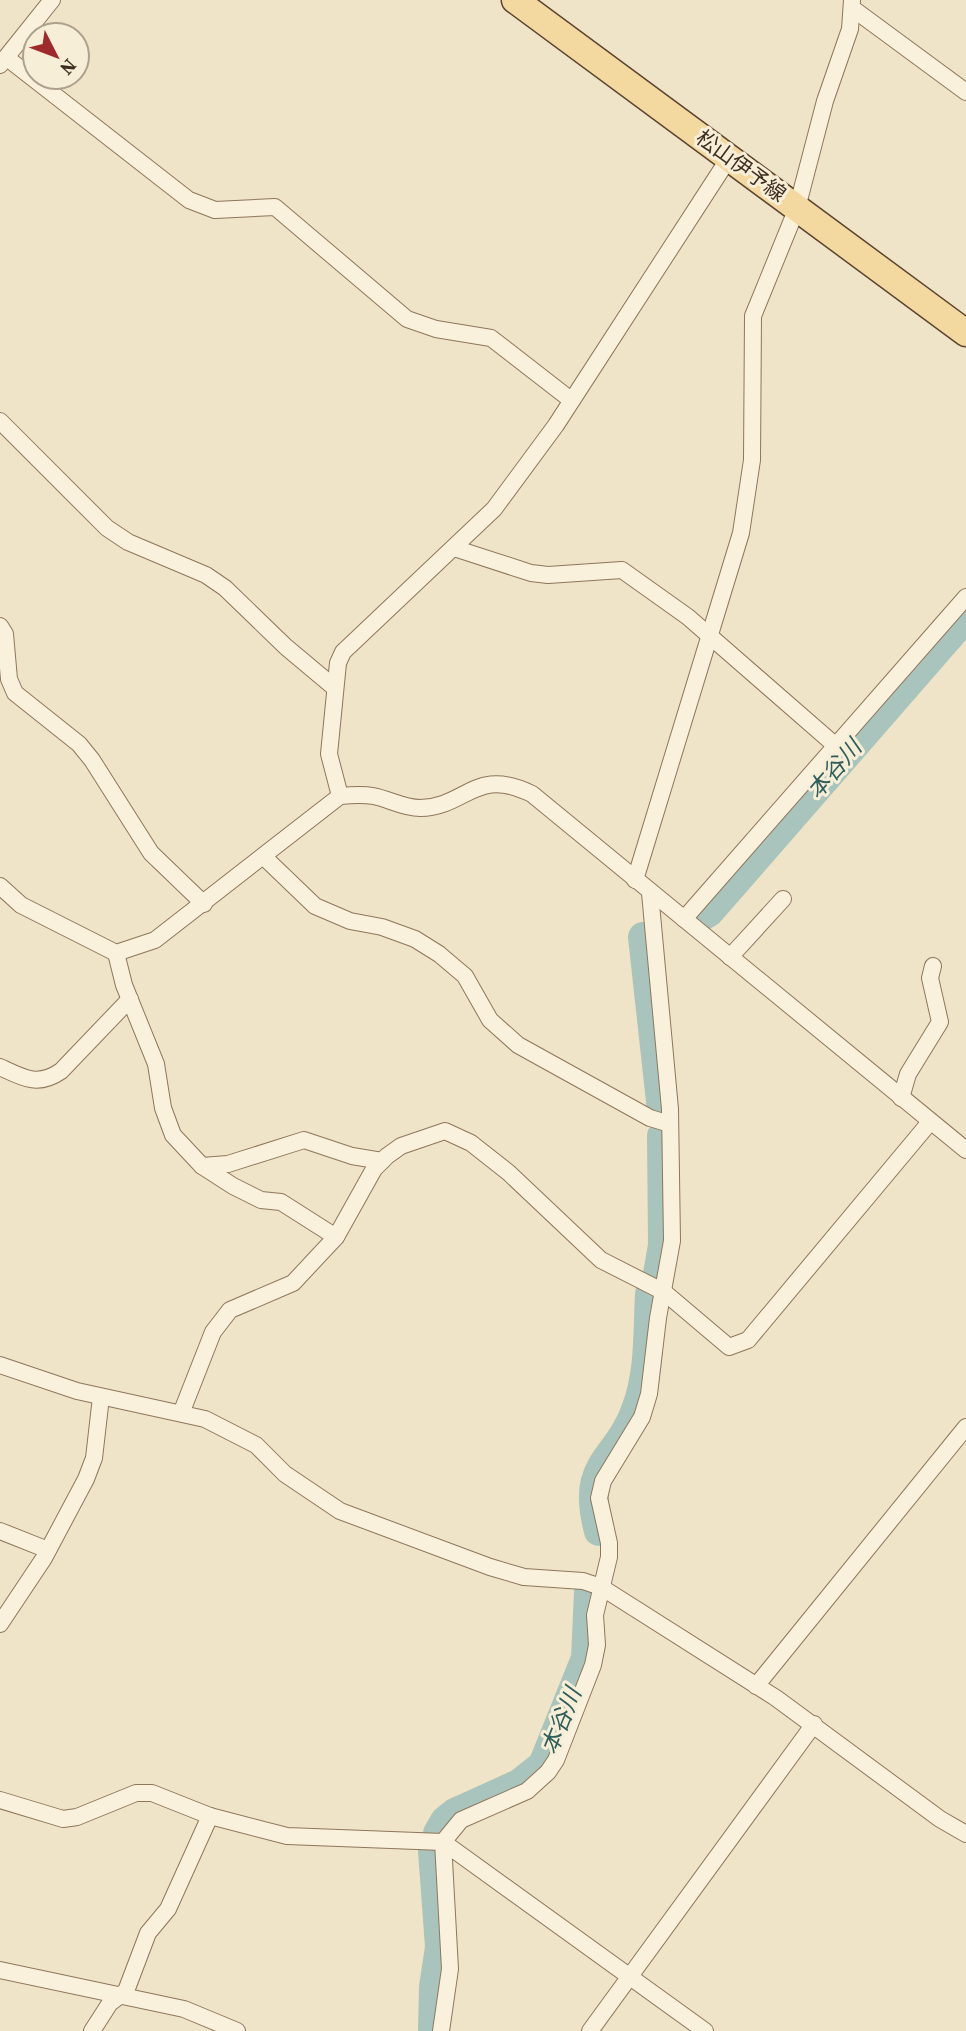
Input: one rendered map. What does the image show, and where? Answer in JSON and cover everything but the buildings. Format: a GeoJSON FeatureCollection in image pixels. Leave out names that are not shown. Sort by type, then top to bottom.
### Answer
{"type":"FeatureCollection","features":[{"type":"Feature","properties":{"kind":"main road","name":"松山伊予線"},"geometry":{"type":"LineString","coordinates":[[515,0],[966,333]]}},
{"type":"Feature","properties":{"kind":"street"},"geometry":{"type":"LineString","coordinates":[[6,59],[52,0]]}},
{"type":"Feature","properties":{"kind":"street"},"geometry":{"type":"LineString","coordinates":[[852,4],[966,92]]}},
{"type":"Feature","properties":{"kind":"street"},"geometry":{"type":"LineString","coordinates":[[635,880],[741,533],[752,460],[753,316],[797,208],[825,101],[850,29],[852,4]]}},
{"type":"Feature","properties":{"kind":"street"},"geometry":{"type":"LineString","coordinates":[[0,40],[6,59],[189,200],[215,209],[275,207],[407,319],[428,328],[491,338],[571,400]]}},
{"type":"Feature","properties":{"kind":"street"},"geometry":{"type":"LineString","coordinates":[[340,796],[329,754],[335,688],[343,652],[494,509],[571,400],[729,158]]}},
{"type":"Feature","properties":{"kind":"street"},"geometry":{"type":"LineString","coordinates":[[0,421],[107,528],[128,542],[206,575],[225,588],[286,647],[335,688]]}},
{"type":"Feature","properties":{"kind":"street"},"geometry":{"type":"LineString","coordinates":[[454,548],[511,568],[540,574],[622,570],[708,636],[836,746]]}},
{"type":"Feature","properties":{"kind":"street"},"geometry":{"type":"LineString","coordinates":[[684,919],[966,597]]}},
{"type":"Feature","properties":{"kind":"street"},"geometry":{"type":"LineString","coordinates":[[0,625],[5,634],[9,680],[15,693],[79,744],[151,853],[204,904]]}},
{"type":"Feature","properties":{"kind":"street"},"geometry":{"type":"LineString","coordinates":[[0,886],[21,905],[116,953],[155,940],[340,796],[374,796],[406,807],[422,808],[443,803],[478,786],[512,785],[532,794],[966,1150]]}},
{"type":"Feature","properties":{"kind":"street"},"geometry":{"type":"LineString","coordinates":[[264,857],[315,906],[349,921],[382,927],[415,940],[453,964],[465,976],[490,1020],[518,1045],[650,1118],[670,1125]]}},
{"type":"Feature","properties":{"kind":"street"},"geometry":{"type":"LineString","coordinates":[[442,2031],[450,1969],[443,1842],[461,1820],[527,1791],[556,1760],[593,1665],[597,1645],[594,1615],[609,1557],[609,1543],[599,1498],[603,1481],[642,1418],[649,1394],[672,1241],[670,1125],[650,893]]}},
{"type":"Feature","properties":{"kind":"street"},"geometry":{"type":"LineString","coordinates":[[730,957],[783,899]]}},
{"type":"Feature","properties":{"kind":"street"},"geometry":{"type":"LineString","coordinates":[[116,953],[130,999],[156,1064],[167,1123],[180,1143],[202,1166],[248,1196],[281,1202],[336,1237]]}},
{"type":"Feature","properties":{"kind":"street"},"geometry":{"type":"LineString","coordinates":[[901,1098],[908,1074],[940,1022],[930,978],[933,966]]}},
{"type":"Feature","properties":{"kind":"street"},"geometry":{"type":"LineString","coordinates":[[0,1067],[35,1082],[48,1080],[61,1071],[130,999]]}},
{"type":"Feature","properties":{"kind":"street"},"geometry":{"type":"LineString","coordinates":[[182,1411],[213,1332],[230,1310],[293,1283],[336,1237],[382,1161],[401,1146],[430,1134],[444,1131],[458,1135],[509,1173],[601,1260],[664,1292],[729,1347],[748,1340],[930,1122]]}},
{"type":"Feature","properties":{"kind":"street"},"geometry":{"type":"LineString","coordinates":[[202,1166],[228,1164],[304,1140],[352,1156],[382,1161]]}},
{"type":"Feature","properties":{"kind":"street"},"geometry":{"type":"LineString","coordinates":[[0,1365],[101,1397],[182,1411],[239,1434],[309,1491],[362,1520],[513,1573],[583,1581],[601,1587],[814,1724],[940,1819],[966,1834]]}},
{"type":"Feature","properties":{"kind":"street"},"geometry":{"type":"LineString","coordinates":[[0,1624],[48,1550],[94,1458],[101,1397]]}},
{"type":"Feature","properties":{"kind":"street"},"geometry":{"type":"LineString","coordinates":[[756,1686],[966,1427]]}},
{"type":"Feature","properties":{"kind":"street"},"geometry":{"type":"LineString","coordinates":[[0,1531],[48,1550]]}},
{"type":"Feature","properties":{"kind":"street"},"geometry":{"type":"LineString","coordinates":[[590,2031],[814,1724]]}},
{"type":"Feature","properties":{"kind":"street"},"geometry":{"type":"LineString","coordinates":[[0,1801],[63,1819],[136,1793],[152,1793],[210,1816],[286,1836],[443,1842],[705,2031]]}},
{"type":"Feature","properties":{"kind":"street"},"geometry":{"type":"LineString","coordinates":[[92,2031],[110,2003],[126,1991],[148,1933],[168,1909],[210,1816]]}},
{"type":"Feature","properties":{"kind":"street"},"geometry":{"type":"LineString","coordinates":[[0,1970],[184,2009],[237,2031]]}},
{"type":"Feature","properties":{"kind":"waterway","name":"本谷川"},"geometry":{"type":"LineString","coordinates":[[699,918],[709,912],[966,617]]}},
{"type":"Feature","properties":{"kind":"waterway","name":"本谷川"},"geometry":{"type":"LineString","coordinates":[[647,937],[643,937],[662,1110]]}},
{"type":"Feature","properties":{"kind":"waterway","name":"本谷川"},"geometry":{"type":"LineString","coordinates":[[658,1274],[663,1245],[662,1136]]}},
{"type":"Feature","properties":{"kind":"waterway","name":"本谷川"},"geometry":{"type":"LineString","coordinates":[[599,1531],[594,1508],[594,1490],[598,1475],[629,1425],[641,1394],[648,1351],[650,1294]]}},
{"type":"Feature","properties":{"kind":"waterway","name":"本谷川"},"geometry":{"type":"LineString","coordinates":[[438,1833],[445,1821],[455,1813],[519,1784],[543,1765],[586,1658],[589,1592]]}},
{"type":"Feature","properties":{"kind":"waterway","name":"本谷川"},"geometry":{"type":"LineString","coordinates":[[433,1851],[440,1947],[434,1987],[433,2031]]}}]}
